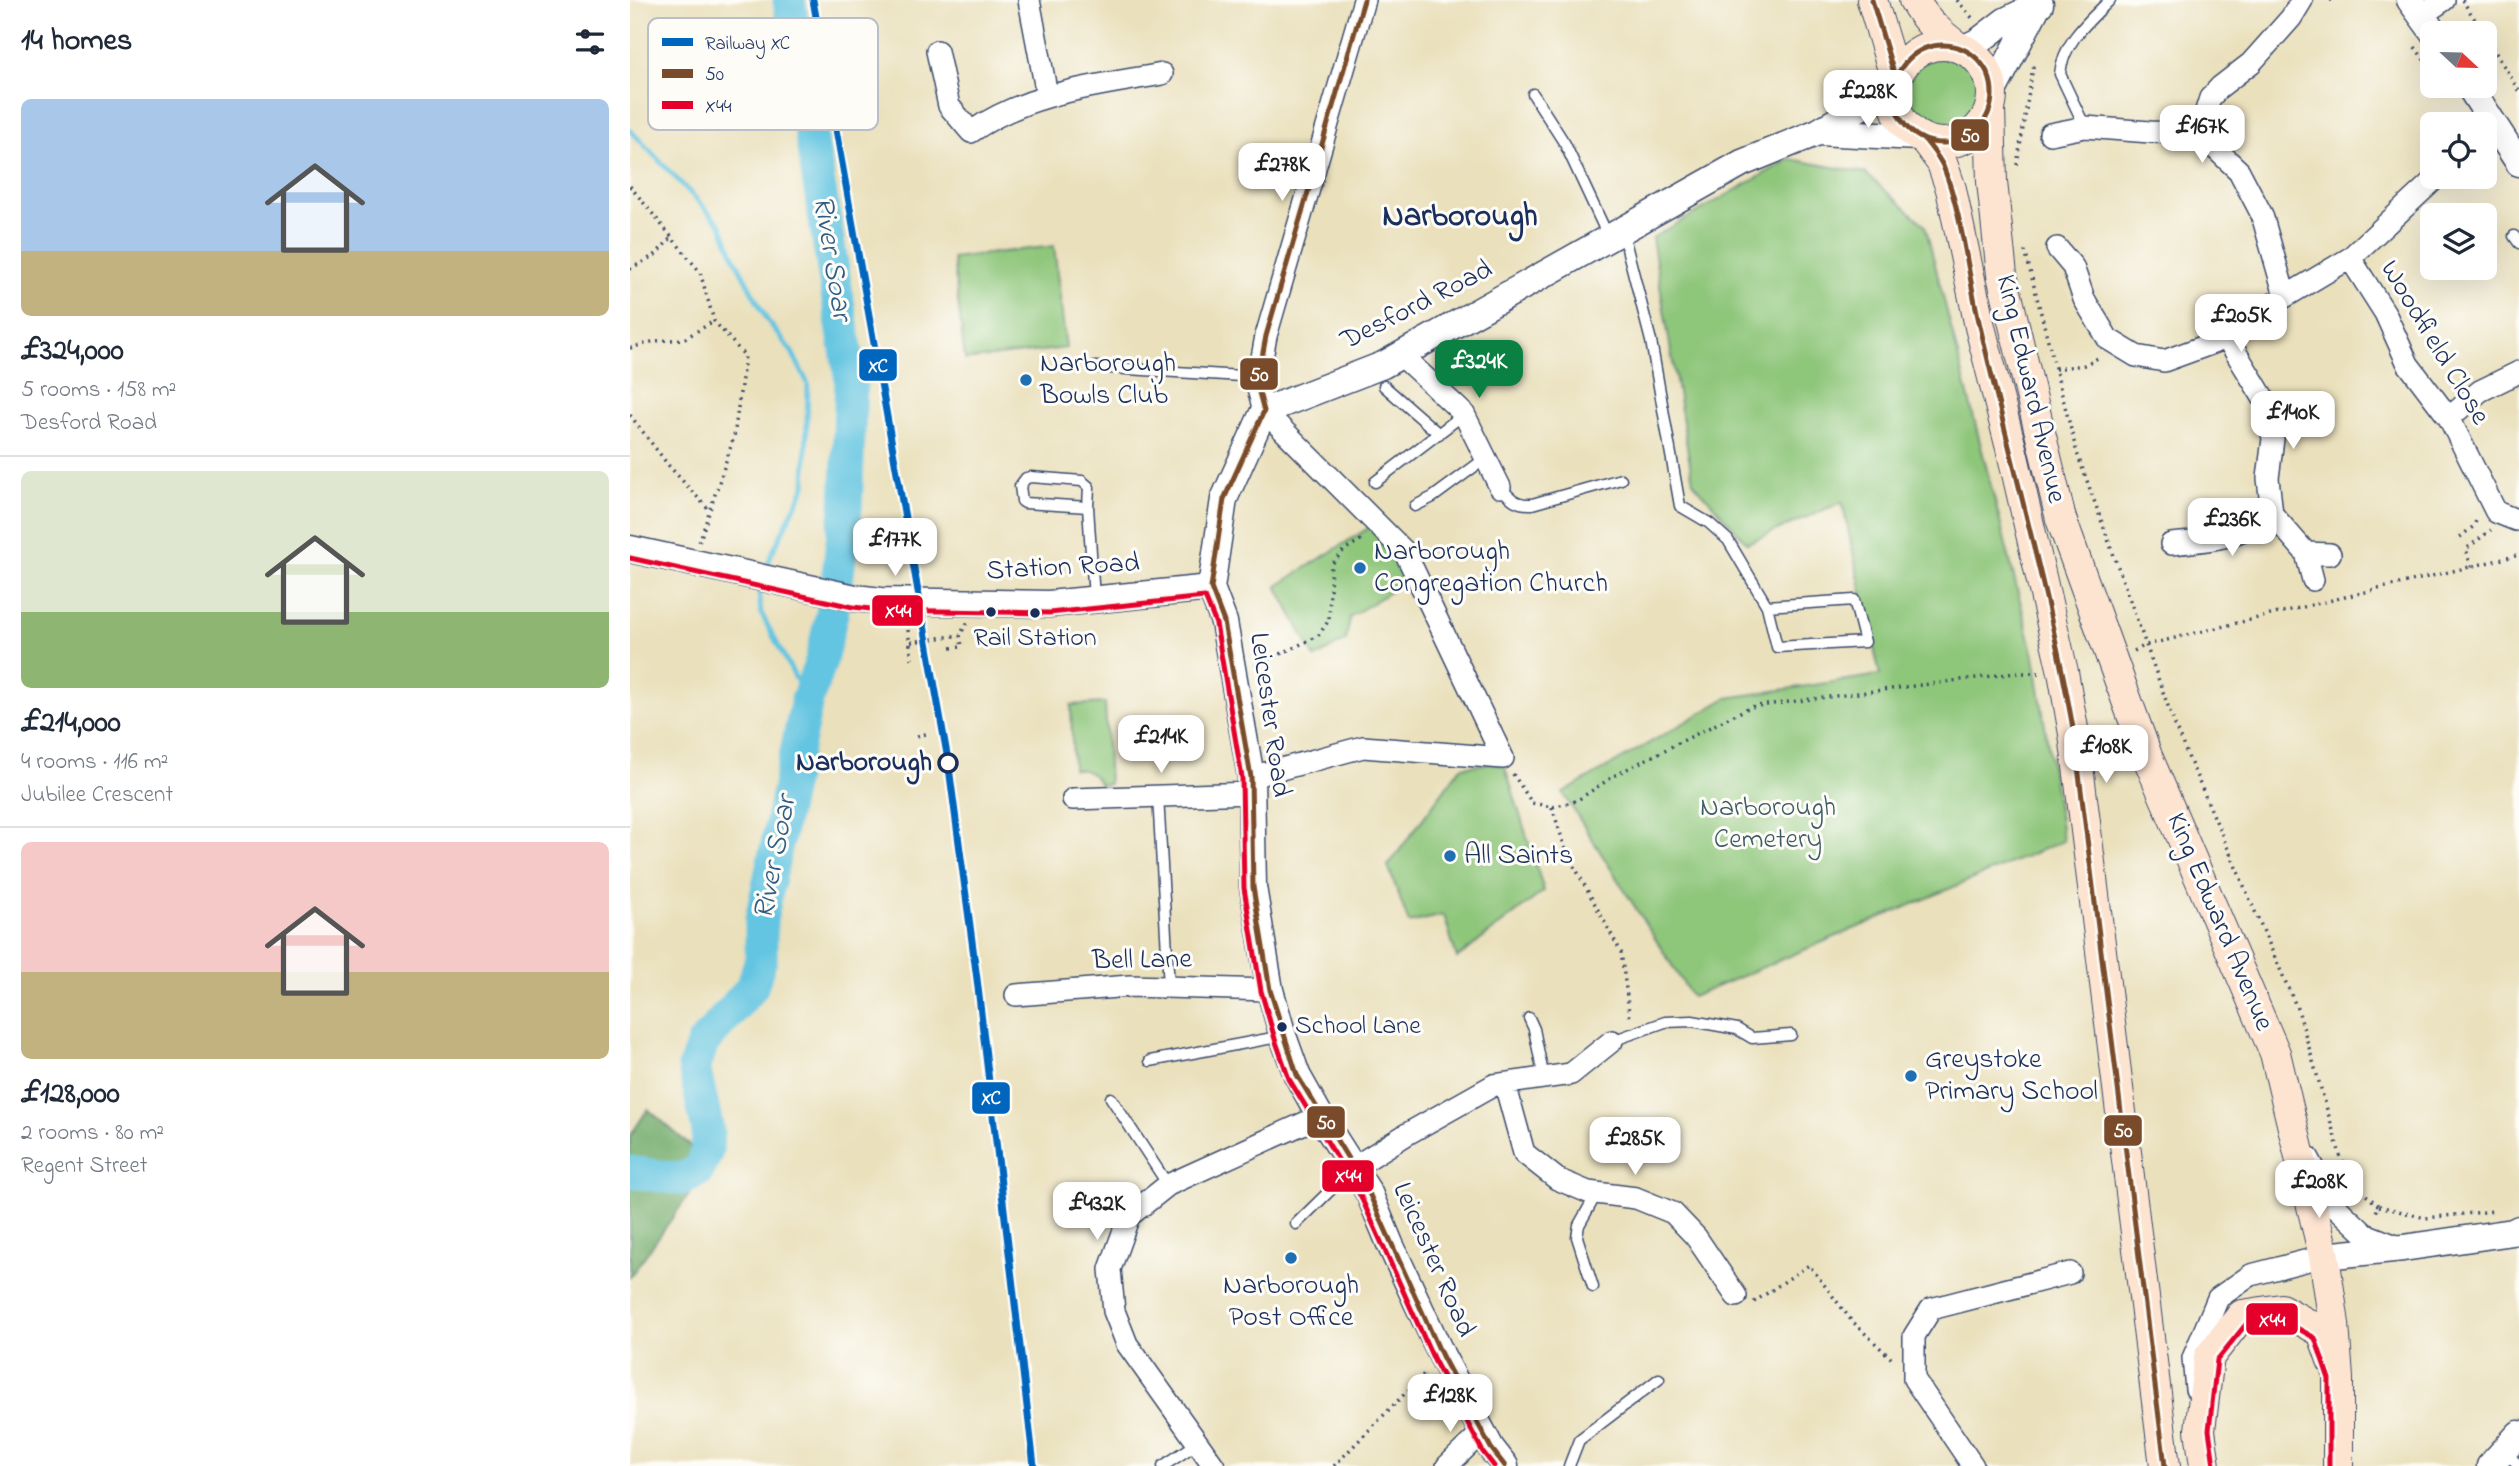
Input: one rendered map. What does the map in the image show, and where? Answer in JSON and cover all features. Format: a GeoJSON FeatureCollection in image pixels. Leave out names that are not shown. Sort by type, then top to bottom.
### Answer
{"type":"FeatureCollection","features":[{"type":"Feature","properties":{"kind":"main road","name":"King Edward Avenue"},"geometry":{"type":"LineString","coordinates":[[1872,0],[1895,83],[1894,102],[1899,116],[1907,128],[1922,138],[1942,163],[1951,189],[1980,327],[2063,673],[2074,734],[2165,1466]]}},
{"type":"Feature","properties":{"kind":"main road","name":"King Edward Avenue"},"geometry":{"type":"LineString","coordinates":[[1914,0],[1922,15],[1940,34],[1984,67],[1990,79],[1992,182],[2002,275],[2061,519],[2147,756],[2276,1053],[2323,1256],[2334,1324],[2338,1378],[2338,1466]]}},
{"type":"Feature","properties":{"kind":"main road"},"geometry":{"type":"LineString","coordinates":[[1895,83],[1903,66],[1913,55],[1927,47],[1942,45],[1961,48]]}},
{"type":"Feature","properties":{"kind":"main road"},"geometry":{"type":"LineString","coordinates":[[1922,138],[1941,144],[1972,134],[1983,123],[1991,100]]}},
{"type":"Feature","properties":{"kind":"main road","name":"King Edward Avenue"},"geometry":{"type":"LineString","coordinates":[[2205,1466],[2200,1430],[2209,1357],[2242,1315],[2281,1309],[2322,1332],[2338,1378]]}},
{"type":"Feature","properties":{"kind":"street"},"geometry":{"type":"LineString","coordinates":[[1029,0],[1047,95]]}},
{"type":"Feature","properties":{"kind":"street"},"geometry":{"type":"LineString","coordinates":[[1211,589],[1224,499],[1260,398],[1266,336],[1364,0]]}},
{"type":"Feature","properties":{"kind":"street"},"geometry":{"type":"LineString","coordinates":[[2199,133],[2210,98],[2251,63],[2291,18],[2302,0]]}},
{"type":"Feature","properties":{"kind":"street"},"geometry":{"type":"LineString","coordinates":[[2422,16],[2444,0]]}},
{"type":"Feature","properties":{"kind":"street"},"geometry":{"type":"LineString","coordinates":[[1961,48],[1979,41],[2005,20],[2041,3]]}},
{"type":"Feature","properties":{"kind":"street"},"geometry":{"type":"LineString","coordinates":[[1991,100],[2012,51],[2041,3]]}},
{"type":"Feature","properties":{"kind":"street"},"geometry":{"type":"LineString","coordinates":[[937,51],[950,106],[971,132],[989,120],[1047,95],[1162,74]]}},
{"type":"Feature","properties":{"kind":"street","name":"Desford Road"},"geometry":{"type":"LineString","coordinates":[[1260,398],[1383,365],[1742,163],[1818,132],[1895,83]]}},
{"type":"Feature","properties":{"kind":"street"},"geometry":{"type":"LineString","coordinates":[[2050,134],[2085,127],[2199,133],[2239,171],[2262,215],[2285,296]]}},
{"type":"Feature","properties":{"kind":"street","name":"Desford Road"},"geometry":{"type":"LineString","coordinates":[[1818,132],[1922,138]]}},
{"type":"Feature","properties":{"kind":"street"},"geometry":{"type":"LineString","coordinates":[[2497,144],[2519,163]]}},
{"type":"Feature","properties":{"kind":"street"},"geometry":{"type":"LineString","coordinates":[[2057,248],[2073,267],[2084,299],[2108,339],[2136,356],[2164,361],[2227,338],[2285,296],[2350,258],[2424,189]]}},
{"type":"Feature","properties":{"kind":"street","name":"Woodfield Close"},"geometry":{"type":"LineString","coordinates":[[2350,258],[2385,313],[2408,365],[2449,418],[2486,517]]}},
{"type":"Feature","properties":{"kind":"street"},"geometry":{"type":"LineString","coordinates":[[2227,338],[2267,404],[2273,439],[2268,478],[2272,514],[2306,553],[2313,580]]}},
{"type":"Feature","properties":{"kind":"street"},"geometry":{"type":"LineString","coordinates":[[1401,355],[1464,415],[1500,487]]}},
{"type":"Feature","properties":{"kind":"street"},"geometry":{"type":"LineString","coordinates":[[2449,418],[2480,391],[2519,372]]}},
{"type":"Feature","properties":{"kind":"street"},"geometry":{"type":"LineString","coordinates":[[1073,799],[1158,796],[1251,785],[1363,747],[1503,758],[1405,552],[1260,398]]}},
{"type":"Feature","properties":{"kind":"street"},"geometry":{"type":"LineString","coordinates":[[2171,544],[2225,538],[2250,528],[2272,514]]}},
{"type":"Feature","properties":{"kind":"street"},"geometry":{"type":"LineString","coordinates":[[2486,517],[2516,520]]}},
{"type":"Feature","properties":{"kind":"street","name":"Station Road"},"geometry":{"type":"LineString","coordinates":[[630,549],[706,559],[855,598],[919,603],[1049,604],[1211,589]]}},
{"type":"Feature","properties":{"kind":"street"},"geometry":{"type":"LineString","coordinates":[[2306,553],[2330,554]]}},
{"type":"Feature","properties":{"kind":"street","name":"Leicester Road"},"geometry":{"type":"LineString","coordinates":[[1211,589],[1224,622],[1234,676],[1251,785],[1253,887],[1270,990],[1283,1036],[1297,1075],[1369,1192],[1442,1356],[1490,1448],[1505,1466]]}},
{"type":"Feature","properties":{"kind":"street","name":"Bell Lane"},"geometry":{"type":"LineString","coordinates":[[1016,995],[1130,986],[1270,990]]}},
{"type":"Feature","properties":{"kind":"street"},"geometry":{"type":"LineString","coordinates":[[1353,1168],[1494,1086],[1571,1074],[1612,1041]]}},
{"type":"Feature","properties":{"kind":"street"},"geometry":{"type":"LineString","coordinates":[[1505,1084],[1524,1153],[1557,1179],[1588,1192],[1636,1198],[1673,1213],[1696,1237],[1736,1296]]}},
{"type":"Feature","properties":{"kind":"street"},"geometry":{"type":"LineString","coordinates":[[1214,1466],[1127,1344],[1114,1311],[1110,1269],[1129,1216],[1168,1185],[1320,1116]]}},
{"type":"Feature","properties":{"kind":"street"},"geometry":{"type":"LineString","coordinates":[[2294,1130],[2335,1206],[2365,1234],[2403,1248]]}},
{"type":"Feature","properties":{"kind":"street"},"geometry":{"type":"LineString","coordinates":[[2200,1430],[2193,1358],[2218,1298],[2251,1275],[2323,1256],[2403,1248],[2518,1231]]}},
{"type":"Feature","properties":{"kind":"street"},"geometry":{"type":"LineString","coordinates":[[1973,1466],[1914,1379],[1914,1336],[1931,1309],[2070,1273]]}},
{"type":"Feature","properties":{"kind":"street"},"geometry":{"type":"LineString","coordinates":[[1447,1466],[1482,1432]]}},
{"type":"Feature","properties":{"kind":"lane"},"geometry":{"type":"LineString","coordinates":[[2085,127],[2060,74],[2060,66],[2077,33],[2110,0]]}},
{"type":"Feature","properties":{"kind":"lane"},"geometry":{"type":"LineString","coordinates":[[1533,94],[1565,144],[1616,235],[1651,341],[1680,506],[1709,523],[1728,540],[1766,606],[1777,646],[1865,642],[1854,600],[1766,606]]}},
{"type":"Feature","properties":{"kind":"lane"},"geometry":{"type":"LineString","coordinates":[[1096,367],[1241,376],[1250,379],[1260,398]]}},
{"type":"Feature","properties":{"kind":"lane"},"geometry":{"type":"LineString","coordinates":[[1384,386],[1439,434]]}},
{"type":"Feature","properties":{"kind":"lane"},"geometry":{"type":"LineString","coordinates":[[1375,482],[1464,415]]}},
{"type":"Feature","properties":{"kind":"lane"},"geometry":{"type":"LineString","coordinates":[[1415,506],[1486,458]]}},
{"type":"Feature","properties":{"kind":"lane"},"geometry":{"type":"LineString","coordinates":[[1088,507],[1025,503],[1022,501],[1020,486],[1022,481],[1031,477],[1082,481],[1089,487],[1094,601]]}},
{"type":"Feature","properties":{"kind":"lane"},"geometry":{"type":"LineString","coordinates":[[1500,487],[1511,499],[1521,504],[1532,504],[1620,479]]}},
{"type":"Feature","properties":{"kind":"lane"},"geometry":{"type":"LineString","coordinates":[[1158,796],[1169,987]]}},
{"type":"Feature","properties":{"kind":"lane"},"geometry":{"type":"LineString","coordinates":[[1529,1018],[1534,1029],[1544,1079]]}},
{"type":"Feature","properties":{"kind":"lane"},"geometry":{"type":"LineString","coordinates":[[1612,1041],[1665,1022],[1703,1023],[1737,1029],[1752,1038],[1791,1035]]}},
{"type":"Feature","properties":{"kind":"lane"},"geometry":{"type":"LineString","coordinates":[[1150,1061],[1283,1036]]}},
{"type":"Feature","properties":{"kind":"lane"},"geometry":{"type":"LineString","coordinates":[[1111,1098],[1168,1185]]}},
{"type":"Feature","properties":{"kind":"lane"},"geometry":{"type":"LineString","coordinates":[[1296,1223],[1353,1168]]}},
{"type":"Feature","properties":{"kind":"lane"},"geometry":{"type":"LineString","coordinates":[[1593,1287],[1577,1237],[1579,1225],[1597,1193]]}},
{"type":"Feature","properties":{"kind":"lane"},"geometry":{"type":"LineString","coordinates":[[1569,1466],[1579,1440],[1659,1380]]}},
{"type":"Feature","properties":{"kind":"lane"},"geometry":{"type":"LineString","coordinates":[[1163,1466],[1198,1443]]}},
{"type":"Feature","properties":{"kind":"path"},"geometry":{"type":"LineString","coordinates":[[2462,0],[2476,21]]}},
{"type":"Feature","properties":{"kind":"path"},"geometry":{"type":"LineString","coordinates":[[2012,51],[2033,68],[2016,170]]}},
{"type":"Feature","properties":{"kind":"path"},"geometry":{"type":"LineString","coordinates":[[2497,54],[2519,91]]}},
{"type":"Feature","properties":{"kind":"path"},"geometry":{"type":"LineString","coordinates":[[630,186],[700,272],[714,321],[745,356],[734,437],[710,511],[706,559]]}},
{"type":"Feature","properties":{"kind":"path"},"geometry":{"type":"LineString","coordinates":[[630,269],[655,256],[671,238]]}},
{"type":"Feature","properties":{"kind":"path"},"geometry":{"type":"LineString","coordinates":[[2024,248],[2077,453],[2176,731],[2300,1013],[2341,1158],[2354,1185],[2379,1206],[2425,1218],[2498,1210]]}},
{"type":"Feature","properties":{"kind":"path"},"geometry":{"type":"LineString","coordinates":[[630,348],[654,341],[684,339],[714,321]]}},
{"type":"Feature","properties":{"kind":"path"},"geometry":{"type":"LineString","coordinates":[[2055,369],[2084,365],[2101,356]]}},
{"type":"Feature","properties":{"kind":"path"},"geometry":{"type":"LineString","coordinates":[[630,415],[669,466],[710,511]]}},
{"type":"Feature","properties":{"kind":"path"},"geometry":{"type":"LineString","coordinates":[[2460,537],[2486,517]]}},
{"type":"Feature","properties":{"kind":"path"},"geometry":{"type":"LineString","coordinates":[[1234,676],[1318,636],[1329,620],[1331,565],[1344,550],[1381,529]]}},
{"type":"Feature","properties":{"kind":"path"},"geometry":{"type":"LineString","coordinates":[[2112,663],[2146,645],[2519,555]]}},
{"type":"Feature","properties":{"kind":"path"},"geometry":{"type":"LineString","coordinates":[[907,623],[912,659]]}},
{"type":"Feature","properties":{"kind":"path"},"geometry":{"type":"LineString","coordinates":[[911,642],[960,635],[962,647],[951,648]]}},
{"type":"Feature","properties":{"kind":"path"},"geometry":{"type":"LineString","coordinates":[[1503,758],[1532,803],[1552,807],[1576,801],[1617,774],[1750,707],[2015,673],[2063,673]]}},
{"type":"Feature","properties":{"kind":"path"},"geometry":{"type":"LineString","coordinates":[[917,736],[930,733]]}},
{"type":"Feature","properties":{"kind":"path"},"geometry":{"type":"LineString","coordinates":[[1552,807],[1566,851],[1620,952],[1629,1002],[1630,1027],[1612,1041]]}},
{"type":"Feature","properties":{"kind":"path"},"geometry":{"type":"LineString","coordinates":[[2365,1234],[2379,1206]]}},
{"type":"Feature","properties":{"kind":"path"},"geometry":{"type":"LineString","coordinates":[[1736,1296],[1751,1304],[1810,1265],[1851,1320],[1914,1379]]}},
{"type":"Feature","properties":{"kind":"path"},"geometry":{"type":"LineString","coordinates":[[1334,1466],[1442,1356]]}},
{"type":"Feature","properties":{"kind":"green space"},"geometry":{"type":"Polygon","coordinates":[[[1945,56],[1960,59],[1972,67],[1980,79],[1983,94],[1980,109],[1972,121],[1960,129],[1945,132],[1930,129],[1918,121],[1910,109],[1907,94],[1910,79],[1918,67],[1930,59],[1945,56]]]}},
{"type":"Feature","properties":{"kind":"green space","name":"Narborough Cemetery"},"geometry":{"type":"Polygon","coordinates":[[[1790,159],[1865,173],[1925,225],[2034,656],[2063,841],[1692,997],[1563,793],[1727,698],[1880,675],[1842,502],[1747,543],[1693,482],[1652,238],[1790,159]]]}},
{"type":"Feature","properties":{"kind":"green space"},"geometry":{"type":"Polygon","coordinates":[[[1054,246],[1066,348],[965,360],[953,258],[1054,246]]]}},
{"type":"Feature","properties":{"kind":"green space"},"geometry":{"type":"Polygon","coordinates":[[[1370,527],[1413,577],[1350,617],[1346,640],[1315,658],[1277,586],[1370,527]]]}},
{"type":"Feature","properties":{"kind":"green space"},"geometry":{"type":"Polygon","coordinates":[[[1105,703],[1109,784],[1100,785],[1089,772],[1073,769],[1071,705],[1105,703]]]}},
{"type":"Feature","properties":{"kind":"green space"},"geometry":{"type":"Polygon","coordinates":[[[1492,763],[1505,767],[1544,891],[1457,958],[1444,915],[1409,923],[1388,866],[1461,767],[1492,763]]]}},
{"type":"Feature","properties":{"kind":"green space"},"geometry":{"type":"Polygon","coordinates":[[[648,1109],[711,1164],[630,1277],[630,1136],[648,1109]]]}},
{"type":"Feature","properties":{"kind":"waterway","name":"River Soar"},"geometry":{"type":"LineString","coordinates":[[789,0],[792,18]]}},
{"type":"Feature","properties":{"kind":"waterway"},"geometry":{"type":"LineString","coordinates":[[630,130],[721,225],[736,261],[767,320],[792,352],[808,384],[805,486],[766,570]]}},
{"type":"Feature","properties":{"kind":"waterway","name":"River Soar"},"geometry":{"type":"LineString","coordinates":[[630,1172],[682,1179],[698,1171],[707,1151],[708,1130],[694,1067],[703,1043],[752,987],[761,959],[761,920],[807,700],[821,661],[834,605],[846,510],[851,380],[810,130]]}},
{"type":"Feature","properties":{"kind":"waterway"},"geometry":{"type":"LineString","coordinates":[[761,586],[761,613],[807,700]]}},
{"type":"Feature","properties":{"kind":"rail line","name":"XC"},"geometry":{"type":"LineString","coordinates":[[813,0],[816,18]]}},
{"type":"Feature","properties":{"kind":"rail line","name":"XC"},"geometry":{"type":"LineString","coordinates":[[836,130],[948,760],[977,979],[1034,1466]]}},
{"type":"Feature","properties":{"kind":"transit line","name":"50"},"geometry":{"type":"LineString","coordinates":[[1364,0],[1266,336],[1257,385],[1264,411],[1224,499],[1211,588],[1224,622],[1251,777],[1253,887],[1270,990],[1297,1075],[1369,1193],[1442,1356],[1491,1448],[1505,1466]]}},
{"type":"Feature","properties":{"kind":"transit line","name":"50"},"geometry":{"type":"LineString","coordinates":[[1872,0],[1896,80]]}},
{"type":"Feature","properties":{"kind":"transit line","name":"50"},"geometry":{"type":"LineString","coordinates":[[1943,45],[1962,49],[1978,59],[1988,75],[1992,94],[1988,113],[1978,129],[1962,139],[1943,143],[1924,139],[1908,129],[1898,113],[1894,94],[1898,75],[1908,59],[1924,49],[1943,45]]}},
{"type":"Feature","properties":{"kind":"transit line","name":"50"},"geometry":{"type":"LineString","coordinates":[[1925,140],[1943,166],[1955,203],[1980,326],[2054,631],[2074,734],[2165,1466]]}},
{"type":"Feature","properties":{"kind":"transit line","name":"X44"},"geometry":{"type":"LineString","coordinates":[[630,558],[853,607],[880,610],[1049,613],[1205,597],[1216,624],[1242,778],[1244,888],[1261,991],[1275,1039],[1289,1079],[1361,1197],[1434,1360],[1483,1452],[1494,1466]]}},
{"type":"Feature","properties":{"kind":"transit line","name":"X44"},"geometry":{"type":"LineString","coordinates":[[2214,1465],[2209,1430],[2217,1360],[2247,1323],[2279,1318],[2315,1338],[2329,1379],[2329,1466]]}},
{"type":"Feature","properties":{"kind":"place","name":"Narborough Bowls Club"},"geometry":{"type":"Point","coordinates":[1026,380]}},
{"type":"Feature","properties":{"kind":"place","name":"Narborough Congregation Church"},"geometry":{"type":"Point","coordinates":[1360,568]}},
{"type":"Feature","properties":{"kind":"place","name":"Rail Station"},"geometry":{"type":"Point","coordinates":[1035,613]}},
{"type":"Feature","properties":{"kind":"place","name":"Narborough"},"geometry":{"type":"Point","coordinates":[948,763]}},
{"type":"Feature","properties":{"kind":"place","name":"All Saints"},"geometry":{"type":"Point","coordinates":[1450,856]}},
{"type":"Feature","properties":{"kind":"place","name":"School Lane"},"geometry":{"type":"Point","coordinates":[1282,1027]}},
{"type":"Feature","properties":{"kind":"place","name":"Greystoke Primary School"},"geometry":{"type":"Point","coordinates":[1911,1076]}},
{"type":"Feature","properties":{"kind":"place","name":"Narborough Post Office"},"geometry":{"type":"Point","coordinates":[1291,1258]}},
{"type":"Feature","properties":{"kind":"district","name":"Narborough"},"geometry":{"type":"Point","coordinates":[1460,217]}}]}
